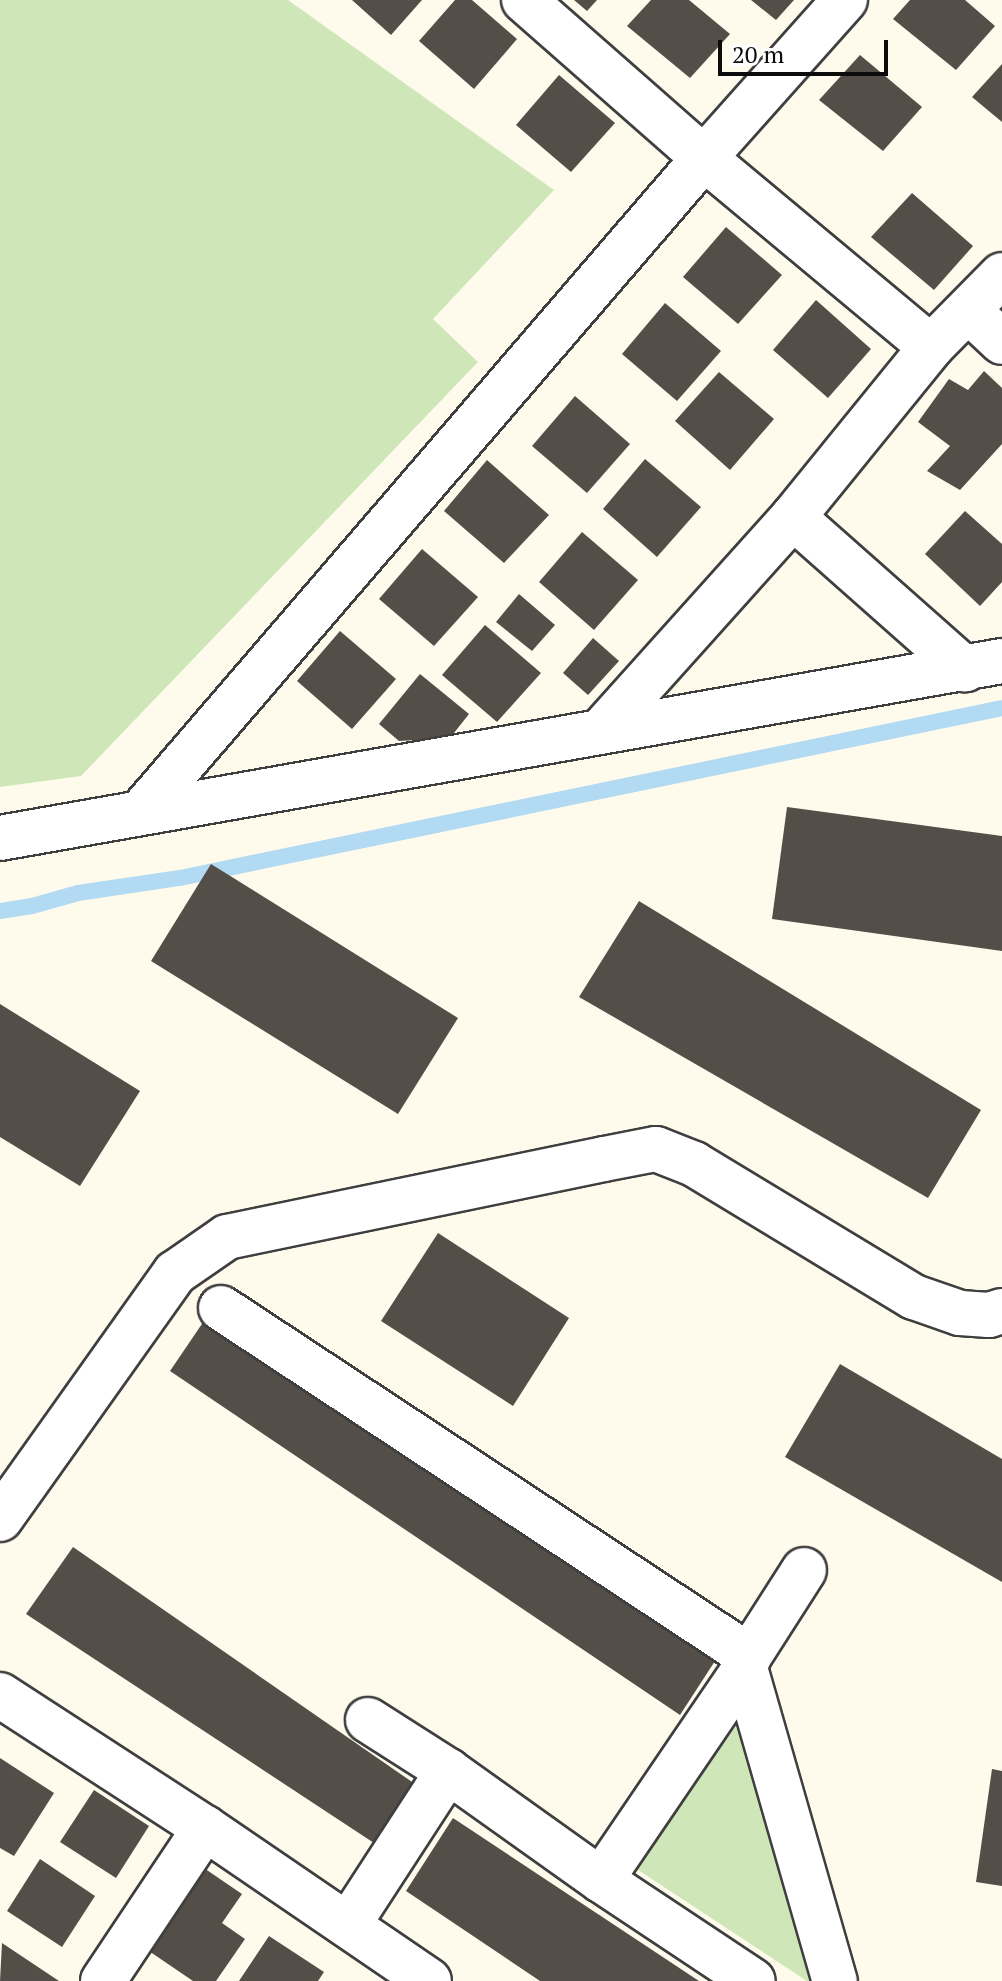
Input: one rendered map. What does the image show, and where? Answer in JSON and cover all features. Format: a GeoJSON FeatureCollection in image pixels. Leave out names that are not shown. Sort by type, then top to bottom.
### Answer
{"type":"FeatureCollection","features":[{"type":"Feature","properties":{"kind":"street"},"geometry":{"type":"LineString","coordinates":[[524,0],[704,158],[931,347]]}},
{"type":"Feature","properties":{"kind":"street"},"geometry":{"type":"LineString","coordinates":[[141,812],[704,158],[845,0]]}},
{"type":"Feature","properties":{"kind":"street"},"geometry":{"type":"LineString","coordinates":[[601,731],[793,517],[931,347],[1002,275]]}},
{"type":"Feature","properties":{"kind":"street"},"geometry":{"type":"LineString","coordinates":[[969,311],[1002,342]]}},
{"type":"Feature","properties":{"kind":"street"},"geometry":{"type":"LineString","coordinates":[[793,517],[983,665]]}},
{"type":"Feature","properties":{"kind":"street"},"geometry":{"type":"LineString","coordinates":[[0,838],[983,665]]}},
{"type":"Feature","properties":{"kind":"street"},"geometry":{"type":"LineString","coordinates":[[0,1519],[175,1273],[227,1237],[302,1221],[656,1149],[694,1164],[914,1297],[960,1313],[989,1315],[1002,1311]]}},
{"type":"Feature","properties":{"kind":"street"},"geometry":{"type":"LineString","coordinates":[[221,1308],[747,1662],[835,1981]]}},
{"type":"Feature","properties":{"kind":"street"},"geometry":{"type":"LineString","coordinates":[[601,1880],[747,1662],[804,1570]]}},
{"type":"Feature","properties":{"kind":"street"},"geometry":{"type":"LineString","coordinates":[[0,1695],[205,1828],[429,1981]]}},
{"type":"Feature","properties":{"kind":"street"},"geometry":{"type":"LineString","coordinates":[[368,1720],[448,1771],[601,1880],[753,1981]]}},
{"type":"Feature","properties":{"kind":"street"},"geometry":{"type":"LineString","coordinates":[[348,1925],[448,1771]]}},
{"type":"Feature","properties":{"kind":"street"},"geometry":{"type":"LineString","coordinates":[[103,1981],[205,1828]]}},
{"type":"Feature","properties":{"kind":"green space"},"geometry":{"type":"Polygon","coordinates":[[[0,0],[288,0],[554,190],[433,319],[478,362],[81,776],[0,787],[0,0]]]}},
{"type":"Feature","properties":{"kind":"green space"},"geometry":{"type":"Polygon","coordinates":[[[741,1719],[820,1981],[807,1981],[635,1868],[741,1719]]]}},
{"type":"Feature","properties":{"kind":"building"},"geometry":{"type":"Polygon","coordinates":[[[352,0],[422,0],[391,35],[352,0]]]}},
{"type":"Feature","properties":{"kind":"building"},"geometry":{"type":"Polygon","coordinates":[[[455,0],[472,0],[517,39],[474,89],[419,41],[455,0]]]}},
{"type":"Feature","properties":{"kind":"building"},"geometry":{"type":"Polygon","coordinates":[[[574,0],[597,0],[587,11],[574,0]]]}},
{"type":"Feature","properties":{"kind":"building"},"geometry":{"type":"Polygon","coordinates":[[[651,0],[689,0],[730,34],[690,78],[627,26],[651,0]]]}},
{"type":"Feature","properties":{"kind":"building"},"geometry":{"type":"Polygon","coordinates":[[[751,0],[794,0],[776,20],[751,0]]]}},
{"type":"Feature","properties":{"kind":"building"},"geometry":{"type":"Polygon","coordinates":[[[910,0],[965,0],[995,26],[956,70],[893,19],[910,0]]]}},
{"type":"Feature","properties":{"kind":"building"},"geometry":{"type":"Polygon","coordinates":[[[860,55],[922,107],[883,151],[819,100],[860,55]]]}},
{"type":"Feature","properties":{"kind":"building"},"geometry":{"type":"Polygon","coordinates":[[[1002,64],[1002,122],[972,97],[1002,64]]]}},
{"type":"Feature","properties":{"kind":"building"},"geometry":{"type":"Polygon","coordinates":[[[559,75],[615,123],[571,172],[516,125],[559,75]]]}},
{"type":"Feature","properties":{"kind":"building"},"geometry":{"type":"Polygon","coordinates":[[[912,193],[973,246],[934,290],[871,237],[912,193]]]}},
{"type":"Feature","properties":{"kind":"building"},"geometry":{"type":"Polygon","coordinates":[[[726,227],[782,275],[738,324],[683,277],[726,227]]]}},
{"type":"Feature","properties":{"kind":"building"},"geometry":{"type":"Polygon","coordinates":[[[816,300],[871,349],[828,398],[773,350],[816,300]]]}},
{"type":"Feature","properties":{"kind":"building"},"geometry":{"type":"Polygon","coordinates":[[[665,303],[721,351],[677,401],[622,354],[665,303]]]}},
{"type":"Feature","properties":{"kind":"building"},"geometry":{"type":"Polygon","coordinates":[[[984,371],[1002,388],[1002,444],[960,490],[927,471],[950,446],[918,422],[949,379],[968,390],[984,371]]]}},
{"type":"Feature","properties":{"kind":"building"},"geometry":{"type":"Polygon","coordinates":[[[719,372],[774,419],[730,470],[675,421],[719,372]]]}},
{"type":"Feature","properties":{"kind":"building"},"geometry":{"type":"Polygon","coordinates":[[[575,396],[630,444],[587,493],[532,446],[575,396]]]}},
{"type":"Feature","properties":{"kind":"building"},"geometry":{"type":"Polygon","coordinates":[[[645,459],[701,507],[657,557],[603,509],[645,459]]]}},
{"type":"Feature","properties":{"kind":"building"},"geometry":{"type":"Polygon","coordinates":[[[487,460],[549,515],[504,563],[444,511],[487,460]]]}},
{"type":"Feature","properties":{"kind":"building"},"geometry":{"type":"Polygon","coordinates":[[[965,511],[1002,544],[1002,582],[980,606],[925,554],[965,511]]]}},
{"type":"Feature","properties":{"kind":"building"},"geometry":{"type":"Polygon","coordinates":[[[582,532],[638,580],[594,630],[539,582],[582,532]]]}},
{"type":"Feature","properties":{"kind":"building"},"geometry":{"type":"Polygon","coordinates":[[[422,549],[478,597],[434,646],[379,599],[422,549]]]}},
{"type":"Feature","properties":{"kind":"building"},"geometry":{"type":"Polygon","coordinates":[[[519,594],[555,625],[532,651],[496,622],[519,594]]]}},
{"type":"Feature","properties":{"kind":"building"},"geometry":{"type":"Polygon","coordinates":[[[485,625],[541,673],[497,722],[442,675],[485,625]]]}},
{"type":"Feature","properties":{"kind":"building"},"geometry":{"type":"Polygon","coordinates":[[[340,631],[396,679],[352,729],[297,681],[340,631]]]}},
{"type":"Feature","properties":{"kind":"building"},"geometry":{"type":"Polygon","coordinates":[[[593,638],[619,661],[588,695],[563,673],[593,638]]]}},
{"type":"Feature","properties":{"kind":"building"},"geometry":{"type":"Polygon","coordinates":[[[420,674],[469,714],[450,738],[399,741],[379,724],[420,674]]]}},
{"type":"Feature","properties":{"kind":"building"},"geometry":{"type":"Polygon","coordinates":[[[787,807],[1002,836],[1002,951],[772,919],[787,807]]]}},
{"type":"Feature","properties":{"kind":"building"},"geometry":{"type":"Polygon","coordinates":[[[211,864],[458,1018],[398,1114],[151,961],[211,864]]]}},
{"type":"Feature","properties":{"kind":"building"},"geometry":{"type":"Polygon","coordinates":[[[639,901],[981,1110],[928,1198],[579,997],[639,901]]]}},
{"type":"Feature","properties":{"kind":"building"},"geometry":{"type":"Polygon","coordinates":[[[0,1004],[140,1091],[80,1186],[0,1137],[0,1004]]]}},
{"type":"Feature","properties":{"kind":"building"},"geometry":{"type":"Polygon","coordinates":[[[438,1233],[569,1318],[513,1406],[381,1321],[438,1233]]]}},
{"type":"Feature","properties":{"kind":"building"},"geometry":{"type":"Polygon","coordinates":[[[206,1318],[715,1661],[680,1715],[170,1371],[206,1318]]]}},
{"type":"Feature","properties":{"kind":"building"},"geometry":{"type":"Polygon","coordinates":[[[840,1364],[1002,1459],[1002,1582],[785,1457],[840,1364]]]}},
{"type":"Feature","properties":{"kind":"building"},"geometry":{"type":"Polygon","coordinates":[[[73,1547],[415,1784],[374,1843],[26,1614],[73,1547]]]}},
{"type":"Feature","properties":{"kind":"building"},"geometry":{"type":"Polygon","coordinates":[[[0,1758],[54,1793],[14,1856],[0,1848],[0,1758]]]}},
{"type":"Feature","properties":{"kind":"building"},"geometry":{"type":"Polygon","coordinates":[[[992,1769],[1002,1771],[1002,1886],[976,1882],[992,1769]]]}},
{"type":"Feature","properties":{"kind":"building"},"geometry":{"type":"Polygon","coordinates":[[[94,1790],[149,1826],[116,1878],[60,1842],[94,1790]]]}},
{"type":"Feature","properties":{"kind":"building"},"geometry":{"type":"Polygon","coordinates":[[[453,1818],[699,1981],[540,1981],[406,1891],[453,1818]]]}},
{"type":"Feature","properties":{"kind":"building"},"geometry":{"type":"Polygon","coordinates":[[[40,1859],[95,1896],[62,1947],[7,1911],[40,1859]]]}},
{"type":"Feature","properties":{"kind":"building"},"geometry":{"type":"Polygon","coordinates":[[[198,1864],[242,1894],[222,1923],[245,1939],[216,1981],[193,1981],[143,1947],[198,1864]]]}},
{"type":"Feature","properties":{"kind":"building"},"geometry":{"type":"Polygon","coordinates":[[[269,1936],[324,1972],[318,1981],[239,1981],[269,1936]]]}},
{"type":"Feature","properties":{"kind":"building"},"geometry":{"type":"Polygon","coordinates":[[[2,1943],[59,1981],[0,1981],[2,1943]]]}},
{"type":"Feature","properties":{"kind":"waterway"},"geometry":{"type":"LineString","coordinates":[[0,911],[78,893],[180,878],[1002,708]]}}]}
